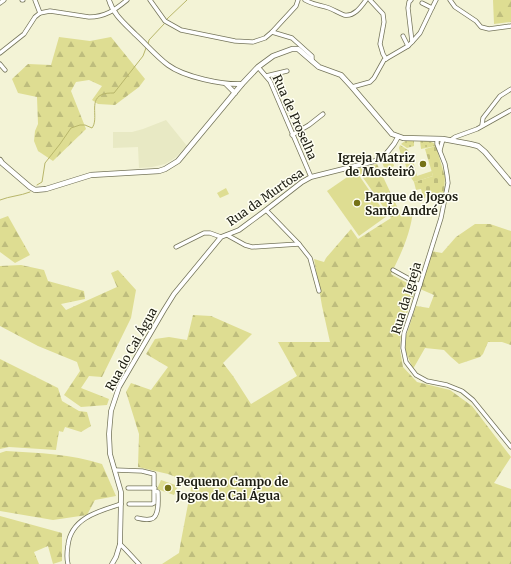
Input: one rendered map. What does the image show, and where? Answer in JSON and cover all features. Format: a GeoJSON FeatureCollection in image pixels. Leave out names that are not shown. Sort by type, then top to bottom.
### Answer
{"type":"FeatureCollection","features":[{"type":"Feature","properties":{"kind":"main road"},"geometry":{"type":"LineString","coordinates":[[0,160],[35,190],[46,189],[91,174],[153,172],[165,169],[178,161],[258,67],[273,56],[292,49],[298,49],[323,69],[341,75],[390,132],[398,137],[443,139],[473,144],[481,148],[511,182]]}},
{"type":"Feature","properties":{"kind":"street"},"geometry":{"type":"LineString","coordinates":[[0,3],[4,0]]}},
{"type":"Feature","properties":{"kind":"street"},"geometry":{"type":"LineString","coordinates":[[35,0],[40,13]]}},
{"type":"Feature","properties":{"kind":"street"},"geometry":{"type":"LineString","coordinates":[[109,0],[119,18],[168,65],[185,74],[225,84],[242,84]]}},
{"type":"Feature","properties":{"kind":"street"},"geometry":{"type":"LineString","coordinates":[[0,53],[24,34],[35,17],[40,13],[50,11],[95,17],[114,11],[127,0]]}},
{"type":"Feature","properties":{"kind":"street"},"geometry":{"type":"LineString","coordinates":[[150,0],[165,21],[180,30],[235,41],[253,42],[265,38],[272,32],[296,6],[298,0]]}},
{"type":"Feature","properties":{"kind":"street"},"geometry":{"type":"LineString","coordinates":[[305,0],[330,8],[345,15],[354,13],[366,0]]}},
{"type":"Feature","properties":{"kind":"street"},"geometry":{"type":"LineString","coordinates":[[370,0],[383,14],[384,22],[380,44],[386,59]]}},
{"type":"Feature","properties":{"kind":"street"},"geometry":{"type":"LineString","coordinates":[[410,0],[408,8],[412,42]]}},
{"type":"Feature","properties":{"kind":"street"},"geometry":{"type":"LineString","coordinates":[[352,86],[370,82],[374,78],[384,60],[408,46],[412,42],[420,33],[436,0]]}},
{"type":"Feature","properties":{"kind":"street"},"geometry":{"type":"LineString","coordinates":[[450,0],[455,7],[476,21],[481,27],[490,29],[511,26]]}},
{"type":"Feature","properties":{"kind":"street"},"geometry":{"type":"LineString","coordinates":[[422,3],[432,8]]}},
{"type":"Feature","properties":{"kind":"street"},"geometry":{"type":"LineString","coordinates":[[272,32],[292,38],[312,56],[311,60]]}},
{"type":"Feature","properties":{"kind":"street"},"geometry":{"type":"LineString","coordinates":[[403,36],[408,46]]}},
{"type":"Feature","properties":{"kind":"street"},"geometry":{"type":"LineString","coordinates":[[0,64],[5,70]]}},
{"type":"Feature","properties":{"kind":"street","name":"Rua de Proselha"},"geometry":{"type":"LineString","coordinates":[[258,67],[270,81],[311,177]]}},
{"type":"Feature","properties":{"kind":"street"},"geometry":{"type":"LineString","coordinates":[[266,76],[287,71]]}},
{"type":"Feature","properties":{"kind":"street"},"geometry":{"type":"LineString","coordinates":[[225,84],[235,93]]}},
{"type":"Feature","properties":{"kind":"street"},"geometry":{"type":"LineString","coordinates":[[482,126],[483,118],[500,96],[511,89]]}},
{"type":"Feature","properties":{"kind":"street"},"geometry":{"type":"LineString","coordinates":[[451,140],[455,137],[477,129],[511,110]]}},
{"type":"Feature","properties":{"kind":"street"},"geometry":{"type":"LineString","coordinates":[[292,135],[309,125],[323,114]]}},
{"type":"Feature","properties":{"kind":"street","name":"Rua da Murtosa"},"geometry":{"type":"LineString","coordinates":[[227,235],[239,230],[302,182],[311,177],[378,159],[386,154],[398,137]]}},
{"type":"Feature","properties":{"kind":"street","name":"Rua da Igreja"},"geometry":{"type":"LineString","coordinates":[[437,139],[437,144],[448,174],[448,183],[441,218],[404,333],[403,348],[406,362],[416,375],[427,381],[447,385],[462,392],[473,400],[511,447]]}},
{"type":"Feature","properties":{"kind":"street"},"geometry":{"type":"LineString","coordinates":[[440,150],[443,139]]}},
{"type":"Feature","properties":{"kind":"street"},"geometry":{"type":"LineString","coordinates":[[266,210],[299,244],[310,258],[319,291]]}},
{"type":"Feature","properties":{"kind":"street"},"geometry":{"type":"LineString","coordinates":[[176,247],[204,233],[210,233],[221,237],[227,235],[245,245],[252,247],[299,244]]}},
{"type":"Feature","properties":{"kind":"street","name":"Rua do Cai Água"},"geometry":{"type":"LineString","coordinates":[[112,564],[120,544],[121,492],[110,454],[109,434],[111,411],[119,387],[174,294],[221,237]]}},
{"type":"Feature","properties":{"kind":"street"},"geometry":{"type":"LineString","coordinates":[[393,270],[420,285]]}},
{"type":"Feature","properties":{"kind":"street"},"geometry":{"type":"LineString","coordinates":[[115,470],[142,471],[154,474],[154,502],[152,504],[129,504]]}},
{"type":"Feature","properties":{"kind":"street"},"geometry":{"type":"LineString","coordinates":[[128,488],[155,489]]}},
{"type":"Feature","properties":{"kind":"street"},"geometry":{"type":"LineString","coordinates":[[137,518],[152,519],[156,516],[158,511],[158,492],[155,489]]}},
{"type":"Feature","properties":{"kind":"street"},"geometry":{"type":"LineString","coordinates":[[68,564],[66,557],[68,539],[74,528],[86,518],[97,512],[121,504]]}},
{"type":"Feature","properties":{"kind":"street"},"geometry":{"type":"LineString","coordinates":[[120,544],[139,564]]}},
{"type":"Feature","properties":{"kind":"shaded area"},"geometry":{"type":"Polygon","coordinates":[[[166,120],[187,146],[175,158],[165,164],[139,168],[138,147],[113,148],[113,132],[132,132],[166,120]]]}},
{"type":"Feature","properties":{"kind":"green space"},"geometry":{"type":"Polygon","coordinates":[[[493,0],[511,0],[511,22],[494,24],[493,0]]]}},
{"type":"Feature","properties":{"kind":"green space"},"geometry":{"type":"Polygon","coordinates":[[[59,37],[90,41],[111,37],[145,79],[139,87],[115,105],[98,104],[92,100],[102,86],[89,80],[76,82],[71,91],[86,129],[53,161],[38,151],[34,141],[35,131],[38,124],[37,97],[18,93],[12,79],[28,64],[51,65],[59,37]]]}},
{"type":"Feature","properties":{"kind":"green space"},"geometry":{"type":"Polygon","coordinates":[[[405,141],[414,141],[414,146],[407,148],[401,144],[405,141]]]}},
{"type":"Feature","properties":{"kind":"green space"},"geometry":{"type":"Polygon","coordinates":[[[420,141],[431,142],[436,146],[421,149],[420,141]]]}},
{"type":"Feature","properties":{"kind":"green space"},"geometry":{"type":"Polygon","coordinates":[[[400,145],[408,150],[409,153],[401,155],[399,148],[400,145]]]}},
{"type":"Feature","properties":{"kind":"green space"},"geometry":{"type":"Polygon","coordinates":[[[436,146],[445,177],[444,193],[426,194],[425,198],[419,200],[418,197],[423,196],[421,189],[416,190],[414,182],[433,176],[425,149],[436,146]]]}},
{"type":"Feature","properties":{"kind":"green space"},"geometry":{"type":"Polygon","coordinates":[[[409,153],[412,157],[417,176],[432,171],[433,176],[414,182],[408,173],[405,163],[401,164],[399,156],[409,153]]]}},
{"type":"Feature","properties":{"kind":"green space"},"geometry":{"type":"Polygon","coordinates":[[[392,159],[394,166],[385,170],[382,162],[392,159]]]}},
{"type":"Feature","properties":{"kind":"green space"},"geometry":{"type":"Polygon","coordinates":[[[377,164],[401,215],[413,210],[408,235],[391,274],[416,288],[401,330],[400,350],[403,367],[417,382],[450,390],[472,406],[511,457],[494,483],[511,489],[511,564],[162,564],[179,553],[192,483],[168,474],[138,467],[139,434],[126,392],[131,383],[151,390],[168,367],[146,354],[155,339],[169,337],[187,340],[193,315],[211,316],[252,334],[223,363],[251,404],[297,376],[278,342],[330,342],[314,259],[324,262],[351,229],[358,239],[391,218],[357,169],[377,164]]]}},
{"type":"Feature","properties":{"kind":"green space","name":"Parque de Jogos Santo André"},"geometry":{"type":"Polygon","coordinates":[[[356,171],[387,216],[359,236],[327,191],[356,171]]]}},
{"type":"Feature","properties":{"kind":"green space"},"geometry":{"type":"Polygon","coordinates":[[[226,188],[229,194],[220,198],[217,193],[226,188]]]}},
{"type":"Feature","properties":{"kind":"green space"},"geometry":{"type":"Polygon","coordinates":[[[8,216],[30,255],[15,263],[0,252],[0,219],[8,216]]]}},
{"type":"Feature","properties":{"kind":"green space"},"geometry":{"type":"Polygon","coordinates":[[[475,224],[490,224],[511,231],[511,345],[502,342],[488,342],[483,354],[480,357],[459,364],[444,350],[425,348],[413,369],[405,350],[406,336],[416,306],[429,308],[434,295],[420,289],[431,251],[442,253],[456,237],[475,224]]]}},
{"type":"Feature","properties":{"kind":"green space"},"geometry":{"type":"Polygon","coordinates":[[[21,265],[44,270],[48,281],[84,291],[85,299],[61,304],[66,310],[117,287],[111,273],[118,270],[136,290],[131,318],[102,377],[89,376],[81,388],[109,399],[107,405],[81,407],[64,395],[80,371],[77,362],[38,346],[0,326],[0,266],[21,265]]]}},
{"type":"Feature","properties":{"kind":"green space"},"geometry":{"type":"Polygon","coordinates":[[[0,359],[58,388],[62,401],[79,411],[87,412],[91,426],[81,432],[65,427],[63,432],[59,431],[56,450],[9,447],[0,449],[0,359]]]}},
{"type":"Feature","properties":{"kind":"green space"},"geometry":{"type":"Polygon","coordinates":[[[6,451],[67,456],[102,464],[116,496],[95,500],[87,515],[53,520],[0,511],[0,453],[6,451]]]}},
{"type":"Feature","properties":{"kind":"green space","name":"Pequeno Campo de Jogos de Cai Água"},"geometry":{"type":"Polygon","coordinates":[[[161,480],[178,486],[174,495],[157,489],[161,480]]]}},
{"type":"Feature","properties":{"kind":"green space"},"geometry":{"type":"Polygon","coordinates":[[[0,516],[62,533],[62,561],[53,564],[48,546],[34,552],[39,564],[0,564],[0,516]]]}},
{"type":"Feature","properties":{"kind":"waterway"},"geometry":{"type":"LineString","coordinates":[[167,19],[187,0]]}},
{"type":"Feature","properties":{"kind":"waterway"},"geometry":{"type":"LineString","coordinates":[[148,44],[149,40],[164,24]]}},
{"type":"Feature","properties":{"kind":"waterway"},"geometry":{"type":"LineString","coordinates":[[37,185],[42,182],[45,163],[71,128],[80,125],[85,125],[92,128],[95,120],[95,106],[97,98],[107,93],[114,93],[143,56],[146,48]]}},
{"type":"Feature","properties":{"kind":"waterway"},"geometry":{"type":"LineString","coordinates":[[0,200],[30,192]]}},
{"type":"Feature","properties":{"kind":"place","name":"Igreja Matriz de Mosteirô"},"geometry":{"type":"Point","coordinates":[423,164]}},
{"type":"Feature","properties":{"kind":"place","name":"Parque de Jogos Santo André"},"geometry":{"type":"Point","coordinates":[357,203]}},
{"type":"Feature","properties":{"kind":"place","name":"Pequeno Campo de Jogos de Cai Água"},"geometry":{"type":"Point","coordinates":[168,488]}}]}
